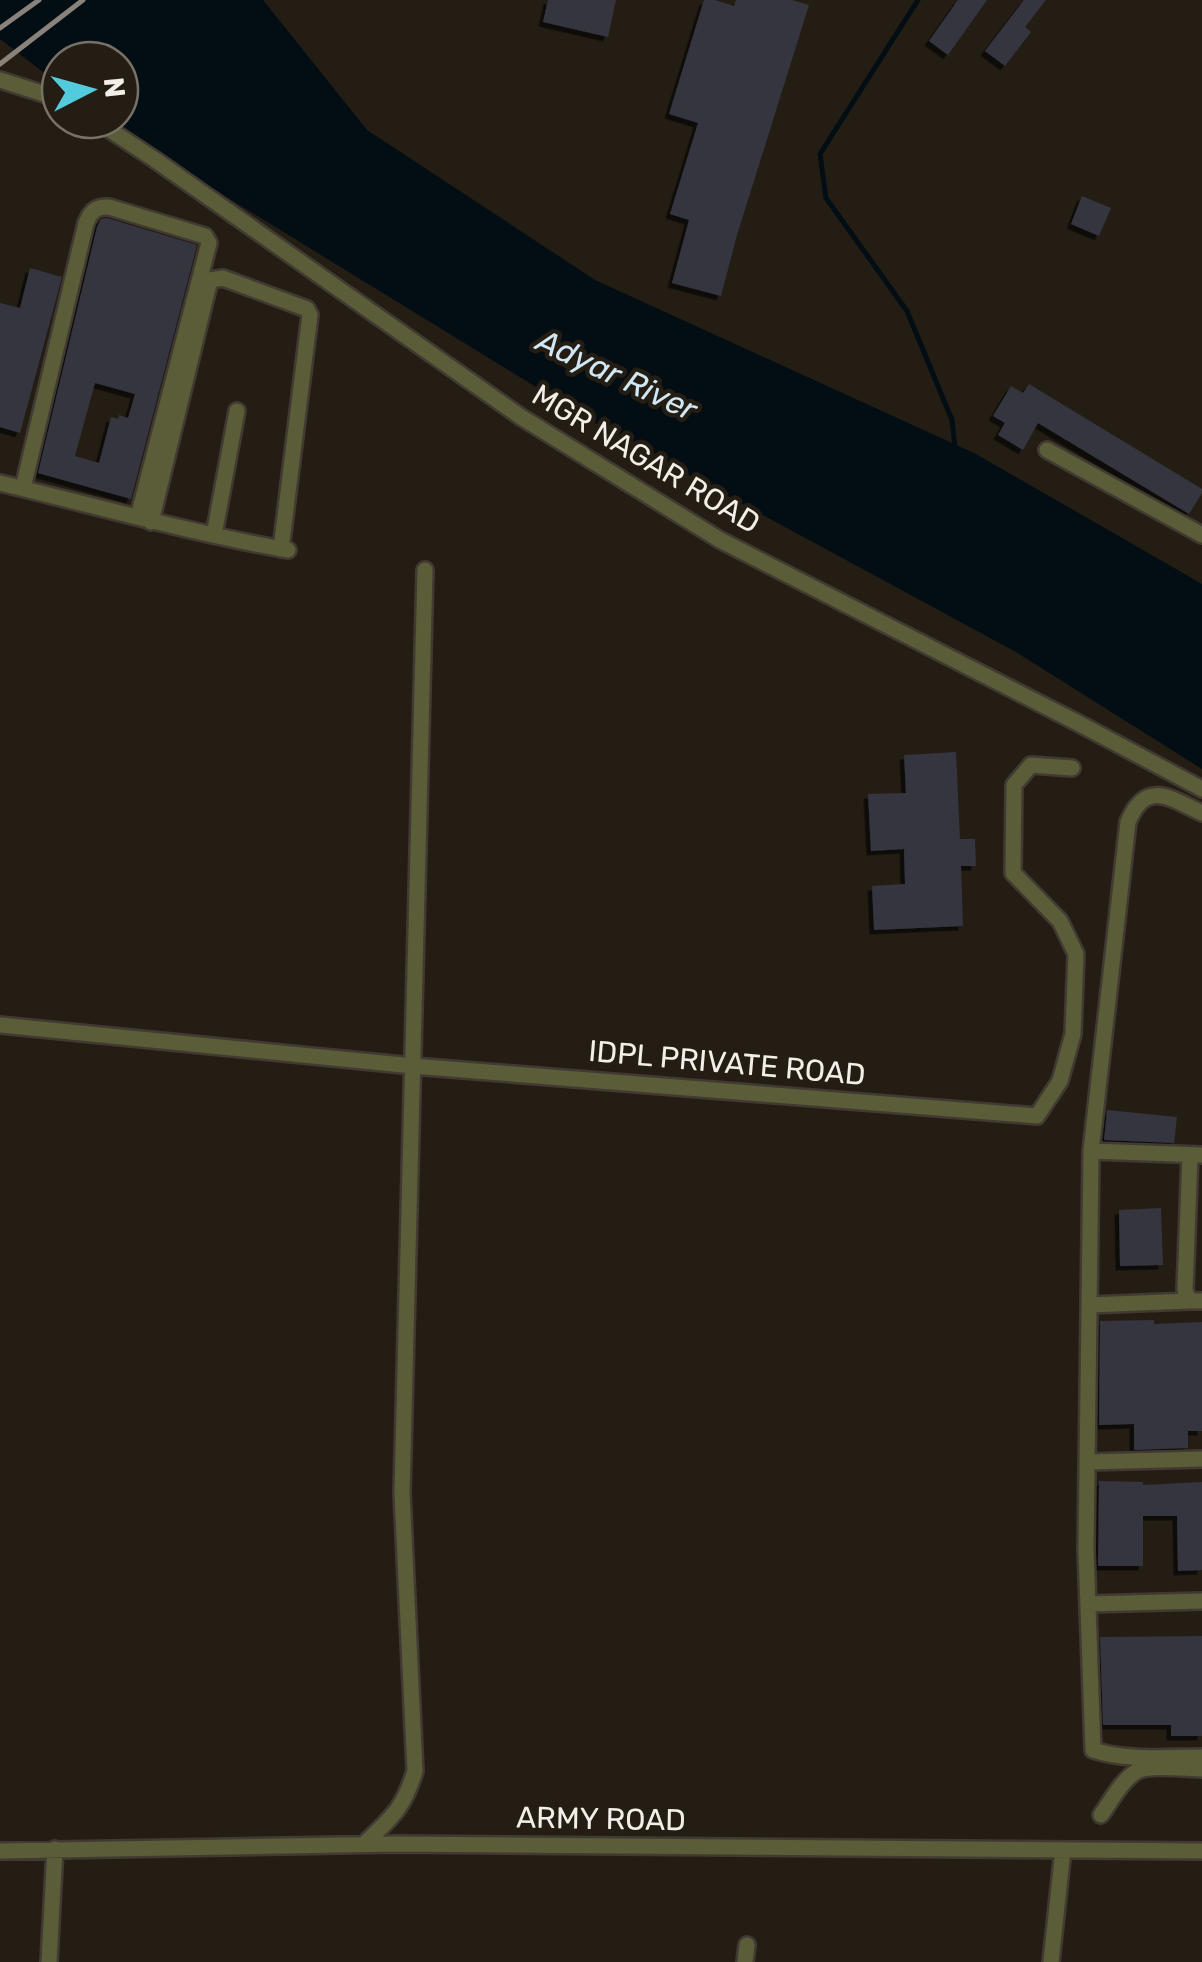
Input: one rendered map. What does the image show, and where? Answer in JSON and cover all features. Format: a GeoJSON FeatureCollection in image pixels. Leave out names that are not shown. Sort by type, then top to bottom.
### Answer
{"type":"FeatureCollection","features":[{"type":"Feature","properties":{"kind":"street"},"geometry":{"type":"LineString","coordinates":[[0,80],[40,93]]}},
{"type":"Feature","properties":{"kind":"street","name":"MGR NAGAR ROAD"},"geometry":{"type":"LineString","coordinates":[[125,140],[521,417],[720,540],[1202,789]]}},
{"type":"Feature","properties":{"kind":"street"},"geometry":{"type":"LineString","coordinates":[[23,488],[86,223],[90,212],[100,206],[109,207],[205,236],[208,243],[145,519]]}},
{"type":"Feature","properties":{"kind":"street"},"geometry":{"type":"LineString","coordinates":[[0,483],[145,519],[284,550],[310,315],[307,309],[223,278],[210,280],[145,519]]}},
{"type":"Feature","properties":{"kind":"street"},"geometry":{"type":"LineString","coordinates":[[214,535],[237,411]]}},
{"type":"Feature","properties":{"kind":"street"},"geometry":{"type":"LineString","coordinates":[[1047,450],[1202,534]]}},
{"type":"Feature","properties":{"kind":"street"},"geometry":{"type":"LineString","coordinates":[[363,1845],[398,1812],[415,1772],[402,1493],[426,570]]}},
{"type":"Feature","properties":{"kind":"street","name":"IDPL PRIVATE ROAD"},"geometry":{"type":"LineString","coordinates":[[0,1024],[412,1066],[1038,1116],[1060,1080],[1074,1034],[1076,954],[1060,922],[1013,874],[1014,785],[1031,766],[1072,768]]}},
{"type":"Feature","properties":{"kind":"street"},"geometry":{"type":"LineString","coordinates":[[1202,812],[1152,794],[1140,800],[1128,822],[1091,1151],[1088,1462],[1093,1750],[1136,1757],[1202,1758]]}},
{"type":"Feature","properties":{"kind":"street"},"geometry":{"type":"LineString","coordinates":[[1091,1151],[1196,1155],[1186,1290],[1195,1301]]}},
{"type":"Feature","properties":{"kind":"street"},"geometry":{"type":"LineString","coordinates":[[1090,1305],[1195,1301]]}},
{"type":"Feature","properties":{"kind":"street"},"geometry":{"type":"LineString","coordinates":[[1088,1462],[1202,1459]]}},
{"type":"Feature","properties":{"kind":"street"},"geometry":{"type":"LineString","coordinates":[[1088,1604],[1202,1601]]}},
{"type":"Feature","properties":{"kind":"street"},"geometry":{"type":"LineString","coordinates":[[1101,1815],[1137,1771],[1202,1769]]}},
{"type":"Feature","properties":{"kind":"street","name":"ARMY ROAD"},"geometry":{"type":"LineString","coordinates":[[0,1850],[363,1845],[1202,1850]]}},
{"type":"Feature","properties":{"kind":"street"},"geometry":{"type":"LineString","coordinates":[[50,1962],[55,1849]]}},
{"type":"Feature","properties":{"kind":"street"},"geometry":{"type":"LineString","coordinates":[[1050,1962],[1063,1850]]}},
{"type":"Feature","properties":{"kind":"water","name":"Adyar River"},"geometry":{"type":"Polygon","coordinates":[[[0,0],[263,0],[367,130],[595,280],[976,454],[1202,584],[1202,769],[1016,652],[606,430],[134,140],[140,140],[140,40],[40,40],[40,70],[0,39],[0,0]]]}},
{"type":"Feature","properties":{"kind":"building"},"geometry":{"type":"Polygon","coordinates":[[[548,0],[616,0],[608,37],[543,22],[548,0]]]}},
{"type":"Feature","properties":{"kind":"building"},"geometry":{"type":"Polygon","coordinates":[[[704,0],[734,6],[736,0],[792,0],[809,5],[721,296],[672,283],[689,220],[670,214],[698,123],[669,114],[704,0]]]}},
{"type":"Feature","properties":{"kind":"building"},"geometry":{"type":"Polygon","coordinates":[[[958,0],[987,0],[948,55],[929,41],[958,0]]]}},
{"type":"Feature","properties":{"kind":"building"},"geometry":{"type":"Polygon","coordinates":[[[1024,0],[1046,0],[1025,27],[1031,32],[1005,66],[985,51],[1024,0]]]}},
{"type":"Feature","properties":{"kind":"building"},"geometry":{"type":"Polygon","coordinates":[[[1082,196],[1111,208],[1099,236],[1071,224],[1082,196]]]}},
{"type":"Feature","properties":{"kind":"building"},"geometry":{"type":"Polygon","coordinates":[[[101,219],[197,245],[131,499],[38,473],[101,219]],[[95,383],[75,456],[99,463],[111,417],[128,418],[135,394],[95,383]]]}},
{"type":"Feature","properties":{"kind":"building"},"geometry":{"type":"Polygon","coordinates":[[[30,268],[62,277],[20,433],[0,427],[0,303],[20,308],[30,268]]]}},
{"type":"Feature","properties":{"kind":"building"},"geometry":{"type":"Polygon","coordinates":[[[1029,384],[1202,489],[1189,514],[1038,423],[1023,450],[998,435],[1005,423],[993,416],[1011,386],[1023,393],[1029,384]]]}},
{"type":"Feature","properties":{"kind":"building"},"geometry":{"type":"Polygon","coordinates":[[[956,752],[960,839],[975,839],[976,866],[961,866],[963,926],[874,930],[872,886],[905,884],[904,849],[871,851],[868,794],[906,793],[904,755],[956,752]]]}},
{"type":"Feature","properties":{"kind":"building"},"geometry":{"type":"Polygon","coordinates":[[[1107,1110],[1177,1117],[1174,1143],[1104,1140],[1107,1110]]]}},
{"type":"Feature","properties":{"kind":"building"},"geometry":{"type":"Polygon","coordinates":[[[1161,1208],[1163,1265],[1120,1266],[1119,1210],[1161,1208]]]}},
{"type":"Feature","properties":{"kind":"building"},"geometry":{"type":"Polygon","coordinates":[[[1154,1320],[1154,1324],[1202,1322],[1202,1431],[1188,1431],[1188,1448],[1134,1450],[1134,1424],[1099,1425],[1100,1321],[1154,1320]]]}},
{"type":"Feature","properties":{"kind":"building"},"geometry":{"type":"Polygon","coordinates":[[[1099,1481],[1143,1485],[1202,1482],[1202,1570],[1178,1571],[1177,1516],[1143,1516],[1143,1566],[1098,1566],[1099,1481]]]}},
{"type":"Feature","properties":{"kind":"building"},"geometry":{"type":"Polygon","coordinates":[[[1202,1636],[1202,1736],[1171,1736],[1171,1725],[1103,1725],[1100,1637],[1202,1636]]]}},
{"type":"Feature","properties":{"kind":"waterway"},"geometry":{"type":"LineString","coordinates":[[918,0],[820,154],[826,198],[907,311],[952,420],[955,448]]}},
{"type":"Feature","properties":{"kind":"railway"},"geometry":{"type":"LineString","coordinates":[[0,28],[39,0]]}},
{"type":"Feature","properties":{"kind":"railway"},"geometry":{"type":"LineString","coordinates":[[0,64],[83,0]]}}]}
